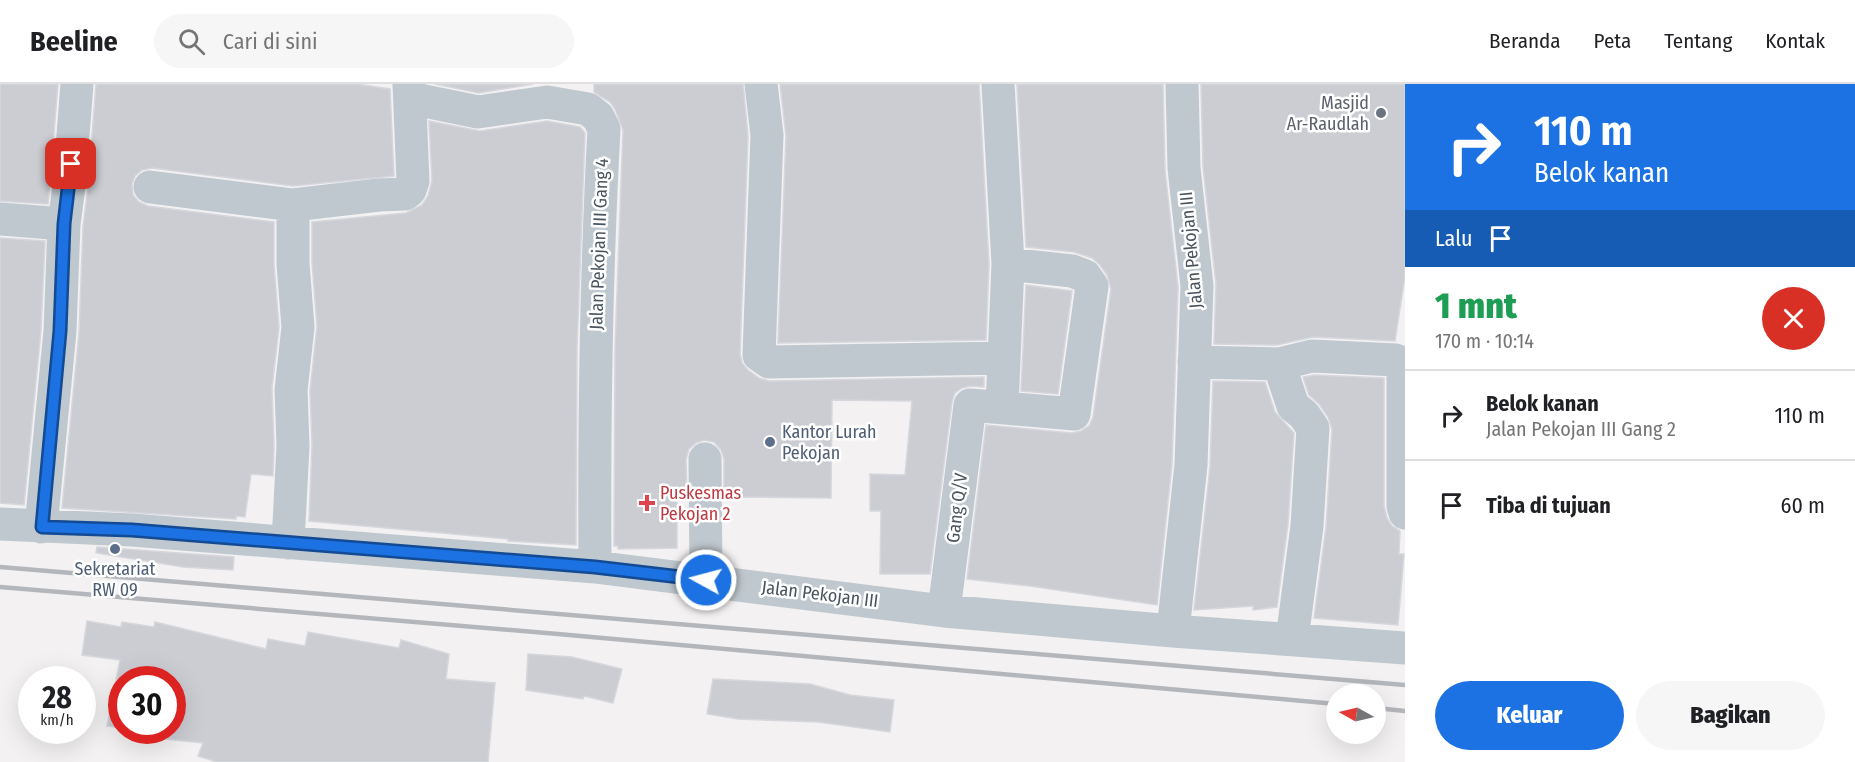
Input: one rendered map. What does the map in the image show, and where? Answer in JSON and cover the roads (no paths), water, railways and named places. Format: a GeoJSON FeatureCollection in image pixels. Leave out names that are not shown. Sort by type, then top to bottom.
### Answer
{"type":"FeatureCollection","features":[{"type":"Feature","properties":{"kind":"street"},"geometry":{"type":"LineString","coordinates":[[42,527],[60,331],[64,224],[77,84]]}},
{"type":"Feature","properties":{"kind":"street"},"geometry":{"type":"LineString","coordinates":[[761,84],[767,135],[759,355],[769,362],[1004,358]]}},
{"type":"Feature","properties":{"kind":"street","name":"Gang Q/V"},"geometry":{"type":"LineString","coordinates":[[944,610],[986,406],[1004,358],[1008,264],[998,84]]}},
{"type":"Feature","properties":{"kind":"street","name":"Jalan Pekojan III"},"geometry":{"type":"LineString","coordinates":[[1173,631],[1191,465],[1197,286],[1184,168],[1182,84]]}},
{"type":"Feature","properties":{"kind":"street","name":"Jalan Pekojan III Gang 4"},"geometry":{"type":"LineString","coordinates":[[150,187],[293,205],[405,194],[410,190],[413,181],[409,91],[478,112],[547,102],[588,108],[598,117],[604,129],[594,409],[595,567]]}},
{"type":"Feature","properties":{"kind":"street"},"geometry":{"type":"LineString","coordinates":[[288,543],[293,446],[291,390],[298,327],[293,264],[293,205]]}},
{"type":"Feature","properties":{"kind":"street"},"geometry":{"type":"LineString","coordinates":[[0,219],[64,224]]}},
{"type":"Feature","properties":{"kind":"street"},"geometry":{"type":"LineString","coordinates":[[986,406],[1074,414],[1092,286],[1084,276],[1072,271],[1008,264]]}},
{"type":"Feature","properties":{"kind":"street"},"geometry":{"type":"LineString","coordinates":[[1194,362],[1279,364],[1312,356],[1396,360],[1403,364],[1403,506],[1405,513]]}},
{"type":"Feature","properties":{"kind":"street"},"geometry":{"type":"LineString","coordinates":[[1279,364],[1293,406],[1304,415],[1313,428],[1307,526],[1292,639]]}},
{"type":"Feature","properties":{"kind":"street"},"geometry":{"type":"LineString","coordinates":[[705,459],[706,580]]}},
{"type":"Feature","properties":{"kind":"street","name":"Jalan Pekojan III"},"geometry":{"type":"LineString","coordinates":[[0,524],[132,530],[595,567],[944,610],[1173,631],[1405,648]]}},
{"type":"Feature","properties":{"kind":"railway"},"geometry":{"type":"LineString","coordinates":[[0,567],[1405,685]]}},
{"type":"Feature","properties":{"kind":"railway"},"geometry":{"type":"LineString","coordinates":[[0,587],[558,634],[1326,703]]}},
{"type":"Feature","properties":{"kind":"railway"},"geometry":{"type":"LineString","coordinates":[[1386,709],[1405,711]]}},
{"type":"Feature","properties":{"kind":"place","name":"Masjid Ar-Raudlah"},"geometry":{"type":"Point","coordinates":[1381,113]}},
{"type":"Feature","properties":{"kind":"place","name":"Kantor Lurah Pekojan"},"geometry":{"type":"Point","coordinates":[770,442]}},
{"type":"Feature","properties":{"kind":"place","name":"Puskesmas Pekojan 2"},"geometry":{"type":"Point","coordinates":[647,503]}},
{"type":"Feature","properties":{"kind":"place","name":"Sekretariat RW 09"},"geometry":{"type":"Point","coordinates":[115,549]}}]}
